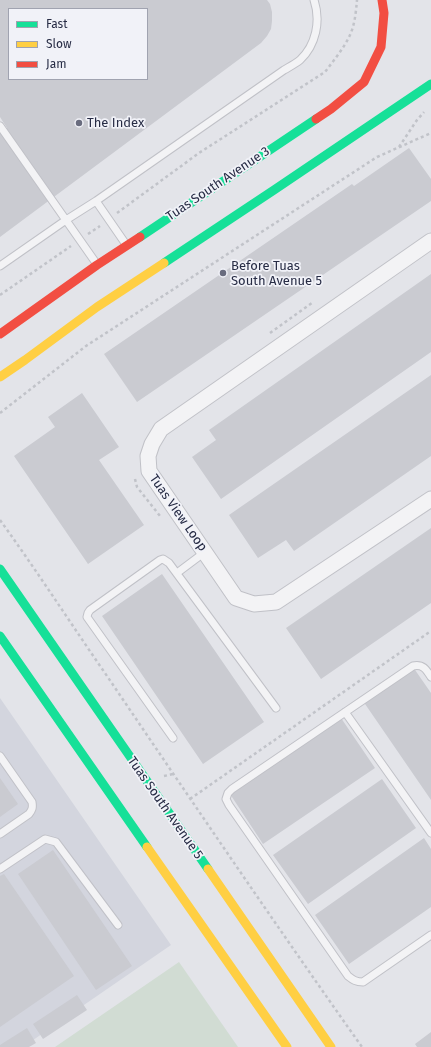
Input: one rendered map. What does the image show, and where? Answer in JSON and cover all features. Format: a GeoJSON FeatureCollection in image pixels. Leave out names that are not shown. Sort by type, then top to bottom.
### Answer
{"type":"FeatureCollection","features":[{"type":"Feature","properties":{"kind":"main road","name":"Tuas South Avenue 3"},"geometry":{"type":"LineString","coordinates":[[0,334],[97,265],[331,109],[364,82],[381,47],[384,13],[382,0]]}},
{"type":"Feature","properties":{"kind":"main road"},"geometry":{"type":"LineString","coordinates":[[0,377],[97,307],[431,84]]}},
{"type":"Feature","properties":{"kind":"main road","name":"Tuas South Avenue 5"},"geometry":{"type":"LineString","coordinates":[[0,569],[331,1047]]}},
{"type":"Feature","properties":{"kind":"main road"},"geometry":{"type":"LineString","coordinates":[[0,636],[287,1047]]}},
{"type":"Feature","properties":{"kind":"street","name":"Tuas View Loop"},"geometry":{"type":"LineString","coordinates":[[431,241],[160,429],[152,444],[148,456],[149,471],[236,598],[254,604],[276,602],[431,499]]}},
{"type":"Feature","properties":{"kind":"lane"},"geometry":{"type":"LineString","coordinates":[[0,266],[299,61],[314,39],[318,22],[314,0]]}},
{"type":"Feature","properties":{"kind":"lane"},"geometry":{"type":"LineString","coordinates":[[0,126],[97,265]]}},
{"type":"Feature","properties":{"kind":"lane"},"geometry":{"type":"LineString","coordinates":[[96,201],[127,245]]}},
{"type":"Feature","properties":{"kind":"lane"},"geometry":{"type":"LineString","coordinates":[[177,573],[205,552]]}},
{"type":"Feature","properties":{"kind":"lane"},"geometry":{"type":"LineString","coordinates":[[173,738],[87,616],[90,610],[163,559],[169,563],[177,573],[276,708]]}},
{"type":"Feature","properties":{"kind":"lane"},"geometry":{"type":"LineString","coordinates":[[431,677],[424,668],[419,665],[413,666],[232,789],[228,793],[226,799],[348,976],[356,982],[362,982],[431,935]]}},
{"type":"Feature","properties":{"kind":"lane"},"geometry":{"type":"LineString","coordinates":[[345,712],[431,833]]}},
{"type":"Feature","properties":{"kind":"lane"},"geometry":{"type":"LineString","coordinates":[[0,756],[32,802],[33,807],[29,814],[0,834]]}},
{"type":"Feature","properties":{"kind":"lane"},"geometry":{"type":"LineString","coordinates":[[0,869],[45,838],[56,842],[118,925]]}},
{"type":"Feature","properties":{"kind":"path"},"geometry":{"type":"LineString","coordinates":[[0,295],[80,240],[199,153],[325,72],[339,54],[350,34],[356,14],[357,0]]}},
{"type":"Feature","properties":{"kind":"path"},"geometry":{"type":"LineString","coordinates":[[399,147],[426,109]]}},
{"type":"Feature","properties":{"kind":"path"},"geometry":{"type":"LineString","coordinates":[[0,413],[86,346],[377,157],[431,133]]}},
{"type":"Feature","properties":{"kind":"path"},"geometry":{"type":"LineString","coordinates":[[266,336],[317,300]]}},
{"type":"Feature","properties":{"kind":"path"},"geometry":{"type":"LineString","coordinates":[[134,474],[137,487],[161,518]]}},
{"type":"Feature","properties":{"kind":"path"},"geometry":{"type":"LineString","coordinates":[[0,520],[29,560],[190,799],[362,1047]]}},
{"type":"Feature","properties":{"kind":"path"},"geometry":{"type":"LineString","coordinates":[[190,799],[431,630]]}},
{"type":"Feature","properties":{"kind":"shaded area"},"geometry":{"type":"Polygon","coordinates":[[[0,698],[171,945],[23,1047],[0,1047],[0,698]]]}},
{"type":"Feature","properties":{"kind":"shaded area"},"geometry":{"type":"Polygon","coordinates":[[[179,962],[238,1047],[55,1047],[179,962]]]}},
{"type":"Feature","properties":{"kind":"building","name":"The Index"},"geometry":{"type":"Polygon","coordinates":[[[0,0],[267,0],[270,4],[272,12],[271,29],[261,43],[0,237],[0,133],[7,128],[0,117],[0,0]]]}},
{"type":"Feature","properties":{"kind":"building"},"geometry":{"type":"Polygon","coordinates":[[[409,148],[431,179],[431,201],[137,402],[104,354],[352,184],[354,186],[409,148]]]}},
{"type":"Feature","properties":{"kind":"building"},"geometry":{"type":"Polygon","coordinates":[[[431,274],[431,352],[221,499],[192,457],[216,440],[209,430],[431,274]]]}},
{"type":"Feature","properties":{"kind":"building"},"geometry":{"type":"Polygon","coordinates":[[[431,375],[431,456],[294,551],[286,540],[258,558],[229,515],[431,375]]]}},
{"type":"Feature","properties":{"kind":"building"},"geometry":{"type":"Polygon","coordinates":[[[82,393],[119,447],[99,460],[144,525],[88,564],[14,456],[55,427],[48,417],[82,393]]]}},
{"type":"Feature","properties":{"kind":"building"},"geometry":{"type":"Polygon","coordinates":[[[431,528],[431,603],[321,679],[286,628],[431,528]]]}},
{"type":"Feature","properties":{"kind":"building"},"geometry":{"type":"Polygon","coordinates":[[[162,574],[264,722],[203,764],[102,616],[162,574]]]}},
{"type":"Feature","properties":{"kind":"building"},"geometry":{"type":"Polygon","coordinates":[[[413,667],[431,693],[431,800],[363,701],[413,667]]]}},
{"type":"Feature","properties":{"kind":"building"},"geometry":{"type":"Polygon","coordinates":[[[341,718],[375,768],[263,844],[230,794],[341,718]]]}},
{"type":"Feature","properties":{"kind":"building"},"geometry":{"type":"Polygon","coordinates":[[[0,778],[18,804],[0,817],[0,778]]]}},
{"type":"Feature","properties":{"kind":"building"},"geometry":{"type":"Polygon","coordinates":[[[382,779],[416,828],[308,904],[273,855],[382,779]]]}},
{"type":"Feature","properties":{"kind":"building"},"geometry":{"type":"Polygon","coordinates":[[[424,838],[431,849],[431,907],[349,964],[315,915],[424,838]]]}},
{"type":"Feature","properties":{"kind":"building"},"geometry":{"type":"Polygon","coordinates":[[[53,850],[132,966],[96,990],[18,874],[53,850]]]}},
{"type":"Feature","properties":{"kind":"building"},"geometry":{"type":"Polygon","coordinates":[[[4,874],[74,976],[0,1027],[0,876],[4,874]]]}},
{"type":"Feature","properties":{"kind":"building"},"geometry":{"type":"Polygon","coordinates":[[[77,995],[87,1010],[43,1039],[33,1024],[77,995]]]}},
{"type":"Feature","properties":{"kind":"building"},"geometry":{"type":"Polygon","coordinates":[[[27,1028],[36,1043],[29,1047],[0,1047],[0,1045],[27,1028]]]}},
{"type":"Feature","properties":{"kind":"building"},"geometry":{"type":"Polygon","coordinates":[[[431,1032],[431,1047],[417,1047],[415,1044],[431,1032]]]}},
{"type":"Feature","properties":{"kind":"traffic: fast"},"geometry":{"type":"LineString","coordinates":[[164,263],[431,84]]}},
{"type":"Feature","properties":{"kind":"traffic: fast"},"geometry":{"type":"LineString","coordinates":[[140,237],[316,119]]}},
{"type":"Feature","properties":{"kind":"traffic: fast"},"geometry":{"type":"LineString","coordinates":[[0,569],[208,869]]}},
{"type":"Feature","properties":{"kind":"traffic: fast"},"geometry":{"type":"LineString","coordinates":[[0,636],[147,847]]}},
{"type":"Feature","properties":{"kind":"traffic: slow"},"geometry":{"type":"LineString","coordinates":[[0,377],[97,307],[164,263]]}},
{"type":"Feature","properties":{"kind":"traffic: slow"},"geometry":{"type":"LineString","coordinates":[[147,847],[287,1047]]}},
{"type":"Feature","properties":{"kind":"traffic: slow"},"geometry":{"type":"LineString","coordinates":[[208,869],[331,1047]]}},
{"type":"Feature","properties":{"kind":"traffic: jam"},"geometry":{"type":"LineString","coordinates":[[316,119],[331,109],[364,82],[381,47],[384,13],[382,0]]}},
{"type":"Feature","properties":{"kind":"traffic: jam"},"geometry":{"type":"LineString","coordinates":[[0,334],[97,265],[140,237]]}},
{"type":"Feature","properties":{"kind":"place","name":"The Index"},"geometry":{"type":"Point","coordinates":[79,123]}},
{"type":"Feature","properties":{"kind":"place","name":"Before Tuas South Avenue 5"},"geometry":{"type":"Point","coordinates":[223,273]}}]}
